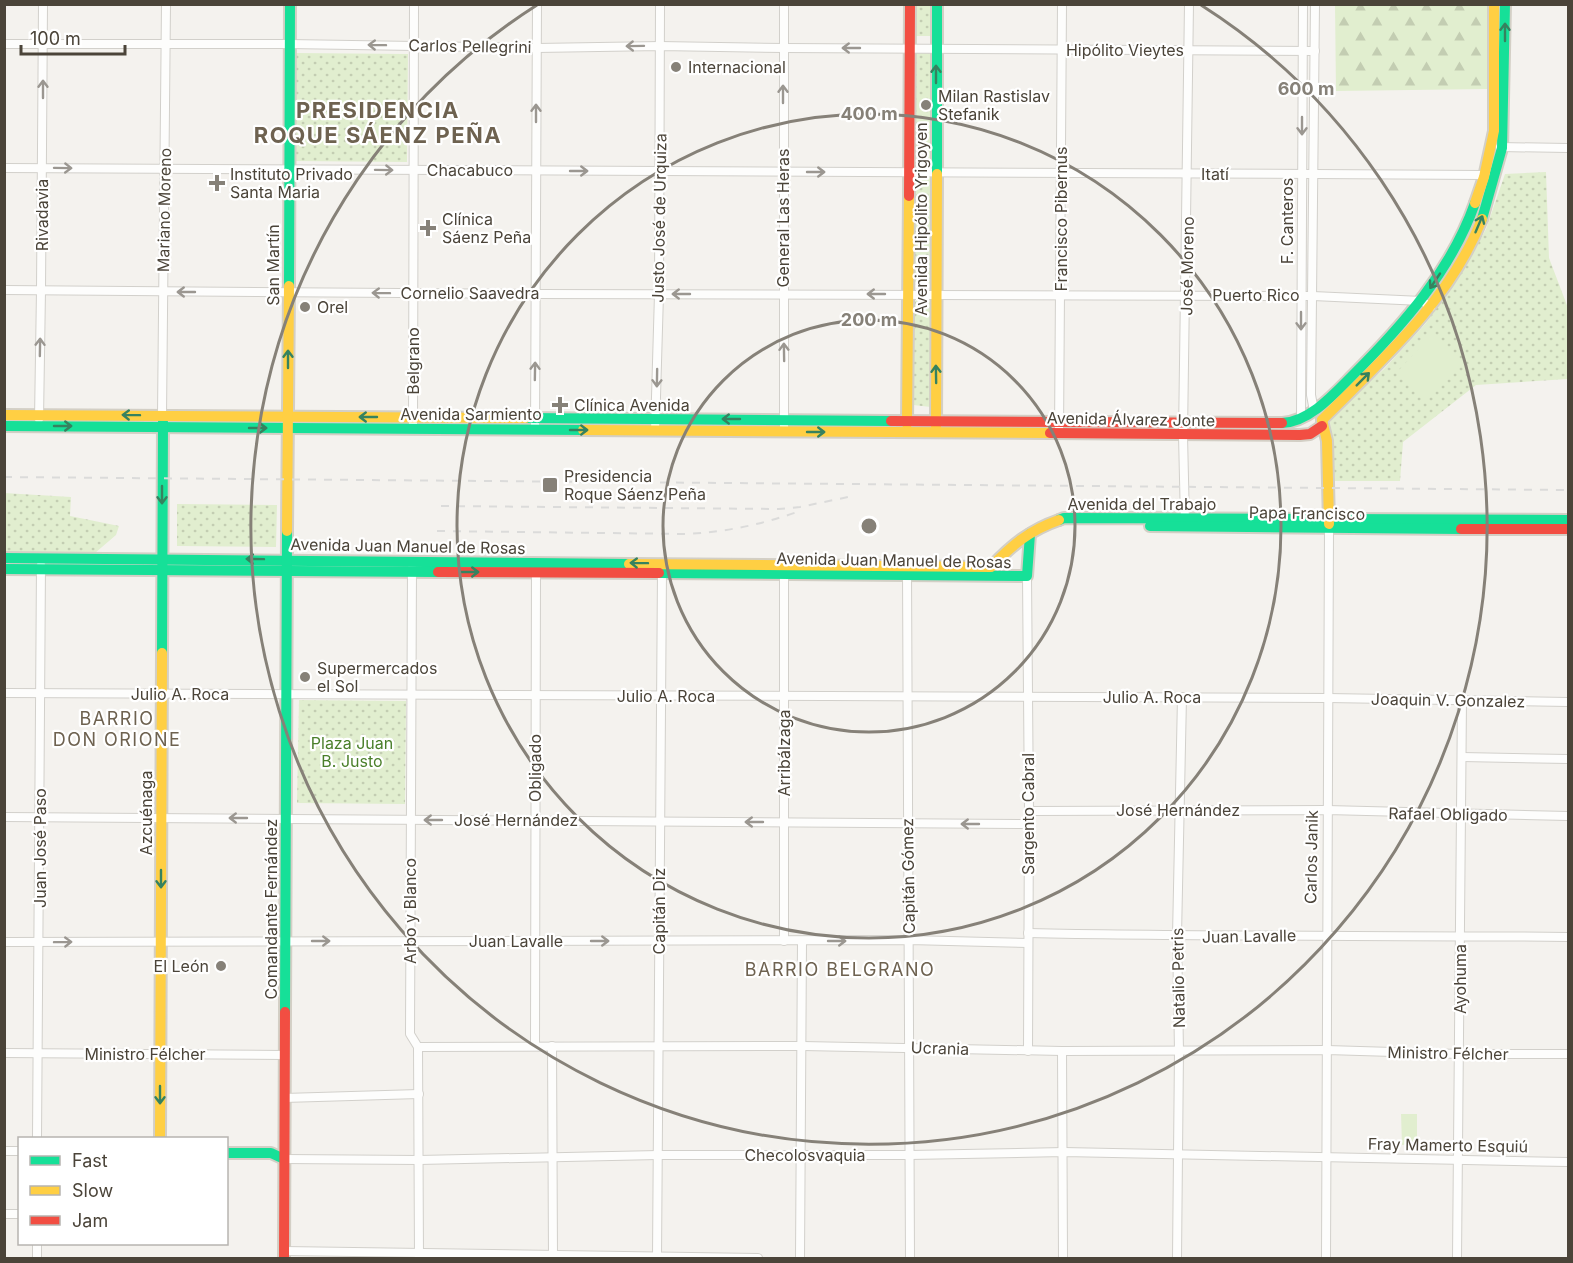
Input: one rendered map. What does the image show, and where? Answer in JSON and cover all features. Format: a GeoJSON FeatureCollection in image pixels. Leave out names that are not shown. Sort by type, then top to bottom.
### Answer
{"type":"FeatureCollection","features":[{"type":"Feature","properties":{"kind":"main road","name":"San Martín"},"geometry":{"type":"LineString","coordinates":[[287,565],[290,4]]}},
{"type":"Feature","properties":{"kind":"main road","name":"Avenida Hipólito Yrigoyen"},"geometry":{"type":"LineString","coordinates":[[907,432],[910,4]]}},
{"type":"Feature","properties":{"kind":"main road","name":"Avenida Hipólito Yrigoyen"},"geometry":{"type":"LineString","coordinates":[[936,433],[935,48],[937,4]]}},
{"type":"Feature","properties":{"kind":"main road"},"geometry":{"type":"LineString","coordinates":[[1494,4],[1497,147]]}},
{"type":"Feature","properties":{"kind":"main road"},"geometry":{"type":"LineString","coordinates":[[1326,456],[1321,443],[1310,434],[1396,346],[1461,260],[1481,221],[1504,117],[1505,4]]}},
{"type":"Feature","properties":{"kind":"main road","name":"Avenida Álvarez Jonte"},"geometry":{"type":"LineString","coordinates":[[936,433],[1184,423],[1286,423],[1314,411],[1426,304]]}},
{"type":"Feature","properties":{"kind":"main road"},"geometry":{"type":"LineString","coordinates":[[1314,411],[1320,415],[1322,423]]}},
{"type":"Feature","properties":{"kind":"main road","name":"Avenida Sarmiento"},"geometry":{"type":"LineString","coordinates":[[4,415],[39,414],[163,421],[288,423],[413,429],[535,430],[784,419],[936,420]]}},
{"type":"Feature","properties":{"kind":"main road","name":"Avenida Sarmiento"},"geometry":{"type":"LineString","coordinates":[[288,423],[413,417],[535,418],[784,432],[936,433]]}},
{"type":"Feature","properties":{"kind":"main road","name":"F. Canteros"},"geometry":{"type":"LineString","coordinates":[[1301,418],[1310,434]]}},
{"type":"Feature","properties":{"kind":"main road","name":"Avenida Álvarez Jonte"},"geometry":{"type":"LineString","coordinates":[[936,420],[1183,435],[1310,434]]}},
{"type":"Feature","properties":{"kind":"main road","name":"Avenida Sarmiento"},"geometry":{"type":"LineString","coordinates":[[4,426],[163,421]]}},
{"type":"Feature","properties":{"kind":"main road","name":"Azcuénaga"},"geometry":{"type":"LineString","coordinates":[[160,1137],[163,421]]}},
{"type":"Feature","properties":{"kind":"main road","name":"Carlos Janik"},"geometry":{"type":"LineString","coordinates":[[1322,423],[1327,441],[1329,524]]}},
{"type":"Feature","properties":{"kind":"main road","name":"Avenida del Trabajo"},"geometry":{"type":"LineString","coordinates":[[1030,534],[1045,524],[1064,518],[1185,523],[1329,524]]}},
{"type":"Feature","properties":{"kind":"main road","name":"Papa Francisco"},"geometry":{"type":"LineString","coordinates":[[1329,524],[1569,520]]}},
{"type":"Feature","properties":{"kind":"main road","name":"Papa Francisco"},"geometry":{"type":"LineString","coordinates":[[1329,524],[1569,529]]}},
{"type":"Feature","properties":{"kind":"main road","name":"Avenida Juan Manuel de Rosas"},"geometry":{"type":"LineString","coordinates":[[4,558],[162,558],[287,565],[907,570],[991,567],[1008,549],[1030,534]]}},
{"type":"Feature","properties":{"kind":"main road","name":"Avenida Juan Manuel de Rosas"},"geometry":{"type":"LineString","coordinates":[[907,570],[1027,576],[1030,534]]}},
{"type":"Feature","properties":{"kind":"main road"},"geometry":{"type":"LineString","coordinates":[[1008,549],[1018,548],[1028,554]]}},
{"type":"Feature","properties":{"kind":"main road"},"geometry":{"type":"LineString","coordinates":[[994,564],[1001,576]]}},
{"type":"Feature","properties":{"kind":"main road","name":"Avenida Juan Manuel de Rosas"},"geometry":{"type":"LineString","coordinates":[[4,569],[162,570],[287,565]]}},
{"type":"Feature","properties":{"kind":"main road","name":"Comandante Fernández"},"geometry":{"type":"LineString","coordinates":[[284,1255],[287,565]]}},
{"type":"Feature","properties":{"kind":"main road"},"geometry":{"type":"LineString","coordinates":[[228,1153],[271,1153],[284,1160]]}},
{"type":"Feature","properties":{"kind":"street","name":"Rivadavia"},"geometry":{"type":"LineString","coordinates":[[38,426],[42,290],[43,4]]}},
{"type":"Feature","properties":{"kind":"street","name":"Mariano Moreno"},"geometry":{"type":"LineString","coordinates":[[163,421],[166,4]]}},
{"type":"Feature","properties":{"kind":"street","name":"Belgrano"},"geometry":{"type":"LineString","coordinates":[[413,429],[414,4]]}},
{"type":"Feature","properties":{"kind":"street"},"geometry":{"type":"LineString","coordinates":[[535,430],[537,4]]}},
{"type":"Feature","properties":{"kind":"street","name":"Justo José de Urquiza"},"geometry":{"type":"LineString","coordinates":[[656,425],[660,4]]}},
{"type":"Feature","properties":{"kind":"street","name":"General Las Heras"},"geometry":{"type":"LineString","coordinates":[[784,4],[784,432]]}},
{"type":"Feature","properties":{"kind":"street","name":"Francisco Pibernus"},"geometry":{"type":"LineString","coordinates":[[1059,428],[1062,4]]}},
{"type":"Feature","properties":{"kind":"street","name":"José Moreno"},"geometry":{"type":"LineString","coordinates":[[1185,523],[1183,435],[1187,295],[1189,4]]}},
{"type":"Feature","properties":{"kind":"street","name":"F. Canteros"},"geometry":{"type":"LineString","coordinates":[[1301,418],[1303,4]]}},
{"type":"Feature","properties":{"kind":"street","name":"F. Canteros"},"geometry":{"type":"LineString","coordinates":[[1314,411],[1311,396],[1315,4]]}},
{"type":"Feature","properties":{"kind":"street","name":"Carlos Pellegrini"},"geometry":{"type":"LineString","coordinates":[[4,44],[935,48]]}},
{"type":"Feature","properties":{"kind":"street","name":"Hipólito Vieytes"},"geometry":{"type":"LineString","coordinates":[[935,48],[1315,51]]}},
{"type":"Feature","properties":{"kind":"street"},"geometry":{"type":"LineString","coordinates":[[1497,147],[1569,148]]}},
{"type":"Feature","properties":{"kind":"street","name":"Chacabuco"},"geometry":{"type":"LineString","coordinates":[[4,168],[936,172]]}},
{"type":"Feature","properties":{"kind":"street","name":"Itatí"},"geometry":{"type":"LineString","coordinates":[[936,172],[1489,177]]}},
{"type":"Feature","properties":{"kind":"street","name":"Cornelio Saavedra"},"geometry":{"type":"LineString","coordinates":[[4,290],[935,294]]}},
{"type":"Feature","properties":{"kind":"street","name":"Puerto Rico"},"geometry":{"type":"LineString","coordinates":[[935,294],[1313,296],[1426,304]]}},
{"type":"Feature","properties":{"kind":"street","name":"Carlos Janik"},"geometry":{"type":"LineString","coordinates":[[1326,1258],[1328,1050],[1325,935],[1329,524]]}},
{"type":"Feature","properties":{"kind":"street","name":"Juan José Paso"},"geometry":{"type":"LineString","coordinates":[[37,1137],[40,942],[40,557]]}},
{"type":"Feature","properties":{"kind":"street","name":"Arbo y Blanco"},"geometry":{"type":"LineString","coordinates":[[412,566],[410,1034],[418,1047],[419,1256]]}},
{"type":"Feature","properties":{"kind":"street","name":"Obligado"},"geometry":{"type":"LineString","coordinates":[[534,1046],[536,567]]}},
{"type":"Feature","properties":{"kind":"street","name":"Capitán Diz"},"geometry":{"type":"LineString","coordinates":[[657,1258],[662,568]]}},
{"type":"Feature","properties":{"kind":"street","name":"Arribálzaga"},"geometry":{"type":"LineString","coordinates":[[784,569],[784,941]]}},
{"type":"Feature","properties":{"kind":"street","name":"Capitán Gómez"},"geometry":{"type":"LineString","coordinates":[[907,570],[910,1258]]}},
{"type":"Feature","properties":{"kind":"street","name":"Sargento Cabral"},"geometry":{"type":"LineString","coordinates":[[1027,576],[1028,1051]]}},
{"type":"Feature","properties":{"kind":"street","name":"Julio A. Roca"},"geometry":{"type":"LineString","coordinates":[[4,693],[1328,698]]}},
{"type":"Feature","properties":{"kind":"street","name":"Natalio Petris"},"geometry":{"type":"LineString","coordinates":[[1177,1258],[1178,936],[1182,697]]}},
{"type":"Feature","properties":{"kind":"street","name":"Joaquin V. Gonzalez"},"geometry":{"type":"LineString","coordinates":[[1328,698],[1569,702]]}},
{"type":"Feature","properties":{"kind":"street","name":"Ayohuma"},"geometry":{"type":"LineString","coordinates":[[1457,1258],[1462,700]]}},
{"type":"Feature","properties":{"kind":"street"},"geometry":{"type":"LineString","coordinates":[[1462,757],[1569,759]]}},
{"type":"Feature","properties":{"kind":"street","name":"José Hernández"},"geometry":{"type":"LineString","coordinates":[[1029,811],[1327,810]]}},
{"type":"Feature","properties":{"kind":"street","name":"Rafael Obligado"},"geometry":{"type":"LineString","coordinates":[[1327,810],[1569,816]]}},
{"type":"Feature","properties":{"kind":"street","name":"José Hernández"},"geometry":{"type":"LineString","coordinates":[[4,817],[1028,824]]}},
{"type":"Feature","properties":{"kind":"street","name":"Juan Lavalle"},"geometry":{"type":"LineString","coordinates":[[1028,933],[1178,936],[1569,937]]}},
{"type":"Feature","properties":{"kind":"street","name":"Juan Lavalle"},"geometry":{"type":"LineString","coordinates":[[4,942],[909,940],[1028,943]]}},
{"type":"Feature","properties":{"kind":"street"},"geometry":{"type":"LineString","coordinates":[[800,1258],[802,941]]}},
{"type":"Feature","properties":{"kind":"street"},"geometry":{"type":"LineString","coordinates":[[418,1047],[552,1046],[553,1257]]}},
{"type":"Feature","properties":{"kind":"street","name":"Ucrania"},"geometry":{"type":"LineString","coordinates":[[552,1046],[910,1047],[1028,1051],[1328,1050]]}},
{"type":"Feature","properties":{"kind":"street","name":"Ministro Félcher"},"geometry":{"type":"LineString","coordinates":[[1328,1050],[1459,1054],[1569,1054]]}},
{"type":"Feature","properties":{"kind":"street"},"geometry":{"type":"LineString","coordinates":[[1062,1051],[1063,1258]]}},
{"type":"Feature","properties":{"kind":"street","name":"Ministro Félcher"},"geometry":{"type":"LineString","coordinates":[[4,1053],[285,1055]]}},
{"type":"Feature","properties":{"kind":"street"},"geometry":{"type":"LineString","coordinates":[[284,1098],[419,1094]]}},
{"type":"Feature","properties":{"kind":"street","name":"Checolosvaquia"},"geometry":{"type":"LineString","coordinates":[[284,1160],[1064,1152],[1178,1156],[1326,1157]]}},
{"type":"Feature","properties":{"kind":"street","name":"Fray Mamerto Esquiú"},"geometry":{"type":"LineString","coordinates":[[1326,1157],[1569,1162]]}},
{"type":"Feature","properties":{"kind":"street"},"geometry":{"type":"LineString","coordinates":[[284,1255],[758,1258]]}},
{"type":"Feature","properties":{"kind":"green space"},"geometry":{"type":"Polygon","coordinates":[[[914,5],[933,5],[933,32],[930,36],[916,36],[914,33],[914,5]]]}},
{"type":"Feature","properties":{"kind":"green space"},"geometry":{"type":"Polygon","coordinates":[[[1335,5],[1487,5],[1488,89],[1336,91],[1335,5]]]}},
{"type":"Feature","properties":{"kind":"green space"},"geometry":{"type":"Polygon","coordinates":[[[929,52],[933,55],[933,157],[921,161],[915,158],[914,55],[929,52]]]}},
{"type":"Feature","properties":{"kind":"green space"},"geometry":{"type":"Polygon","coordinates":[[[295,53],[408,54],[407,162],[294,161],[295,53]]]}},
{"type":"Feature","properties":{"kind":"green space"},"geometry":{"type":"Polygon","coordinates":[[[1546,172],[1549,258],[1568,308],[1568,379],[1476,385],[1403,442],[1400,481],[1335,481],[1330,422],[1336,412],[1384,369],[1426,323],[1463,271],[1486,229],[1505,174],[1546,172]]]}},
{"type":"Feature","properties":{"kind":"green space"},"geometry":{"type":"Polygon","coordinates":[[[916,176],[930,176],[933,181],[932,281],[928,284],[917,284],[913,279],[913,180],[916,176]]]}},
{"type":"Feature","properties":{"kind":"green space"},"geometry":{"type":"Polygon","coordinates":[[[927,298],[932,304],[931,407],[913,405],[913,303],[918,299],[927,298]]]}},
{"type":"Feature","properties":{"kind":"green space"},"geometry":{"type":"Polygon","coordinates":[[[1432,334],[1461,361],[1427,399],[1397,372],[1432,334]]]}},
{"type":"Feature","properties":{"kind":"green space"},"geometry":{"type":"Polygon","coordinates":[[[4,493],[71,497],[70,516],[119,526],[116,535],[95,553],[5,552],[4,493]]]}},
{"type":"Feature","properties":{"kind":"green space"},"geometry":{"type":"Polygon","coordinates":[[[177,504],[277,505],[276,547],[177,546],[177,504]]]}},
{"type":"Feature","properties":{"kind":"green space","name":"Plaza Juan B. Justo"},"geometry":{"type":"Polygon","coordinates":[[[299,700],[406,701],[405,804],[297,803],[299,700]]]}},
{"type":"Feature","properties":{"kind":"green space"},"geometry":{"type":"Polygon","coordinates":[[[1401,1114],[1417,1114],[1417,1144],[1402,1145],[1401,1114]]]}},
{"type":"Feature","properties":{"kind":"railway"},"geometry":{"type":"LineString","coordinates":[[4,477],[1568,490]]}},
{"type":"Feature","properties":{"kind":"railway"},"geometry":{"type":"LineString","coordinates":[[441,506],[779,509],[853,496]]}},
{"type":"Feature","properties":{"kind":"railway"},"geometry":{"type":"LineString","coordinates":[[437,531],[686,534],[742,527],[797,512]]}},
{"type":"Feature","properties":{"kind":"traffic: fast"},"geometry":{"type":"LineString","coordinates":[[289,286],[290,4]]}},
{"type":"Feature","properties":{"kind":"traffic: fast"},"geometry":{"type":"LineString","coordinates":[[937,4],[937,174]]}},
{"type":"Feature","properties":{"kind":"traffic: fast"},"geometry":{"type":"LineString","coordinates":[[1482,219],[1502,148],[1505,4]]}},
{"type":"Feature","properties":{"kind":"traffic: fast"},"geometry":{"type":"LineString","coordinates":[[1282,423],[1302,418],[1321,405],[1390,337],[1424,296],[1453,252],[1475,203]]}},
{"type":"Feature","properties":{"kind":"traffic: fast"},"geometry":{"type":"LineString","coordinates":[[526,418],[891,421]]}},
{"type":"Feature","properties":{"kind":"traffic: fast"},"geometry":{"type":"LineString","coordinates":[[162,653],[163,422]]}},
{"type":"Feature","properties":{"kind":"traffic: fast"},"geometry":{"type":"LineString","coordinates":[[4,426],[583,430]]}},
{"type":"Feature","properties":{"kind":"traffic: fast"},"geometry":{"type":"LineString","coordinates":[[1059,520],[1064,518],[1568,520]]}},
{"type":"Feature","properties":{"kind":"traffic: fast"},"geometry":{"type":"LineString","coordinates":[[1150,526],[1461,529]]}},
{"type":"Feature","properties":{"kind":"traffic: fast"},"geometry":{"type":"LineString","coordinates":[[285,1012],[287,531]]}},
{"type":"Feature","properties":{"kind":"traffic: fast"},"geometry":{"type":"LineString","coordinates":[[659,573],[1027,576],[1030,534]]}},
{"type":"Feature","properties":{"kind":"traffic: fast"},"geometry":{"type":"LineString","coordinates":[[4,558],[629,564]]}},
{"type":"Feature","properties":{"kind":"traffic: fast"},"geometry":{"type":"LineString","coordinates":[[4,569],[438,572]]}},
{"type":"Feature","properties":{"kind":"traffic: fast"},"geometry":{"type":"LineString","coordinates":[[228,1153],[271,1153],[284,1159]]}},
{"type":"Feature","properties":{"kind":"traffic: slow"},"geometry":{"type":"LineString","coordinates":[[1475,203],[1484,177],[1494,131],[1494,4]]}},
{"type":"Feature","properties":{"kind":"traffic: slow"},"geometry":{"type":"LineString","coordinates":[[936,426],[937,174]]}},
{"type":"Feature","properties":{"kind":"traffic: slow"},"geometry":{"type":"LineString","coordinates":[[907,424],[909,196]]}},
{"type":"Feature","properties":{"kind":"traffic: slow"},"geometry":{"type":"LineString","coordinates":[[1322,420],[1391,351],[1433,302],[1452,276],[1482,219]]}},
{"type":"Feature","properties":{"kind":"traffic: slow"},"geometry":{"type":"LineString","coordinates":[[287,531],[289,286]]}},
{"type":"Feature","properties":{"kind":"traffic: slow"},"geometry":{"type":"LineString","coordinates":[[4,415],[526,418]]}},
{"type":"Feature","properties":{"kind":"traffic: slow"},"geometry":{"type":"LineString","coordinates":[[1322,420],[1327,441],[1329,524]]}},
{"type":"Feature","properties":{"kind":"traffic: slow"},"geometry":{"type":"LineString","coordinates":[[583,430],[1050,433]]}},
{"type":"Feature","properties":{"kind":"traffic: slow"},"geometry":{"type":"LineString","coordinates":[[629,564],[991,567],[1022,539],[1039,528],[1059,520]]}},
{"type":"Feature","properties":{"kind":"traffic: slow"},"geometry":{"type":"LineString","coordinates":[[160,1137],[162,653]]}},
{"type":"Feature","properties":{"kind":"traffic: jam"},"geometry":{"type":"LineString","coordinates":[[909,196],[910,4]]}},
{"type":"Feature","properties":{"kind":"traffic: jam"},"geometry":{"type":"LineString","coordinates":[[891,421],[1282,423]]}},
{"type":"Feature","properties":{"kind":"traffic: jam"},"geometry":{"type":"LineString","coordinates":[[1050,433],[1300,435],[1310,434],[1322,426]]}},
{"type":"Feature","properties":{"kind":"traffic: jam"},"geometry":{"type":"LineString","coordinates":[[1461,529],[1568,529]]}},
{"type":"Feature","properties":{"kind":"traffic: jam"},"geometry":{"type":"LineString","coordinates":[[438,572],[659,573]]}},
{"type":"Feature","properties":{"kind":"traffic: jam"},"geometry":{"type":"LineString","coordinates":[[284,1258],[285,1012]]}},
{"type":"Feature","properties":{"kind":"place","name":"Internacional"},"geometry":{"type":"Point","coordinates":[676,67]}},
{"type":"Feature","properties":{"kind":"place","name":"Milan Rastislav Stefanik"},"geometry":{"type":"Point","coordinates":[926,105]}},
{"type":"Feature","properties":{"kind":"place","name":"Instituto Privado Santa Maria"},"geometry":{"type":"Point","coordinates":[217,183]}},
{"type":"Feature","properties":{"kind":"place","name":"Clínica Sáenz Peña"},"geometry":{"type":"Point","coordinates":[428,228]}},
{"type":"Feature","properties":{"kind":"place","name":"Orel"},"geometry":{"type":"Point","coordinates":[305,307]}},
{"type":"Feature","properties":{"kind":"place","name":"Clínica Avenida"},"geometry":{"type":"Point","coordinates":[560,405]}},
{"type":"Feature","properties":{"kind":"place","name":"Presidencia Roque Sáenz Peña"},"geometry":{"type":"Point","coordinates":[550,485]}},
{"type":"Feature","properties":{"kind":"place","name":"Supermercados el Sol"},"geometry":{"type":"Point","coordinates":[305,677]}},
{"type":"Feature","properties":{"kind":"place","name":"El León"},"geometry":{"type":"Point","coordinates":[221,966]}},
{"type":"Feature","properties":{"kind":"district","name":"PRESIDENCIA ROQUE SÁENZ PEÑA"},"geometry":{"type":"Point","coordinates":[378,122]}},
{"type":"Feature","properties":{"kind":"district","name":"BARRIO DON ORIONE"},"geometry":{"type":"Point","coordinates":[117,728]}},
{"type":"Feature","properties":{"kind":"district","name":"BARRIO BELGRANO"},"geometry":{"type":"Point","coordinates":[840,969]}}]}
